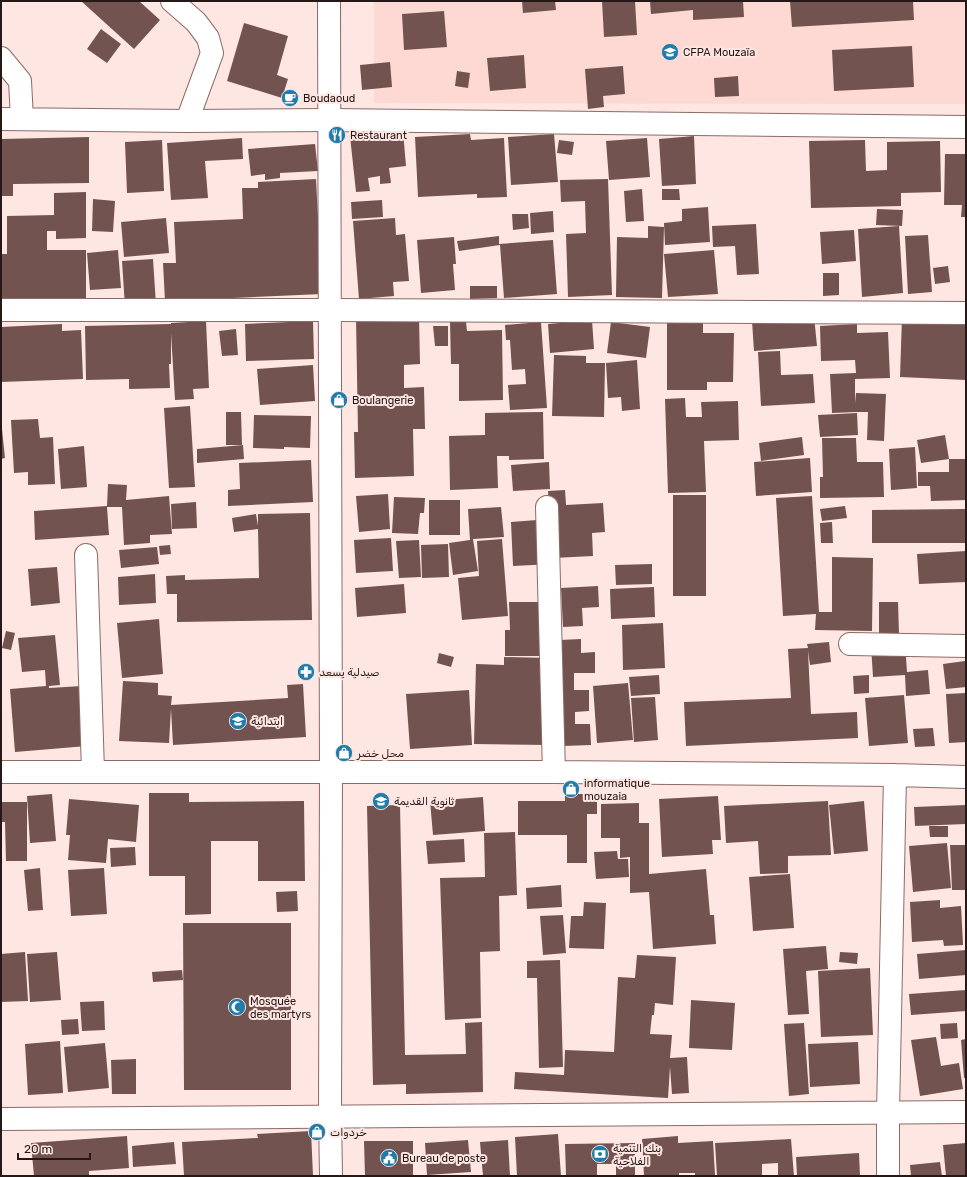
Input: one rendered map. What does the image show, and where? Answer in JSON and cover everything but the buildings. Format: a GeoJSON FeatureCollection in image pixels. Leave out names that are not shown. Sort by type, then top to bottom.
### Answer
{"type":"FeatureCollection","features":[{"type":"Feature","properties":{"kind":"street"},"geometry":{"type":"LineString","coordinates":[[172,1],[196,22],[208,38],[212,53],[187,121]]}},
{"type":"Feature","properties":{"kind":"street"},"geometry":{"type":"LineString","coordinates":[[329,1],[331,1176]]}},
{"type":"Feature","properties":{"kind":"street"},"geometry":{"type":"LineString","coordinates":[[1,58],[20,81],[11,119],[187,121],[330,120],[966,127]]}},
{"type":"Feature","properties":{"kind":"street"},"geometry":{"type":"LineString","coordinates":[[1,310],[966,313]]}},
{"type":"Feature","properties":{"kind":"street"},"geometry":{"type":"LineString","coordinates":[[547,508],[554,772]]}},
{"type":"Feature","properties":{"kind":"street"},"geometry":{"type":"LineString","coordinates":[[86,555],[93,771]]}},
{"type":"Feature","properties":{"kind":"street"},"geometry":{"type":"LineString","coordinates":[[850,644],[966,646]]}},
{"type":"Feature","properties":{"kind":"street"},"geometry":{"type":"LineString","coordinates":[[1,772],[554,772],[966,777]]}},
{"type":"Feature","properties":{"kind":"street"},"geometry":{"type":"LineString","coordinates":[[888,1176],[895,775]]}},
{"type":"Feature","properties":{"kind":"street"},"geometry":{"type":"LineString","coordinates":[[1,1119],[966,1112]]}},
{"type":"Feature","properties":{"kind":"shaded area","name":"CFPA Mouzaïa"},"geometry":{"type":"Polygon","coordinates":[[[374,1],[966,1],[966,104],[374,103],[374,1]]]}},
{"type":"Feature","properties":{"kind":"place","name":"CFPA Mouzaïa"},"geometry":{"type":"Point","coordinates":[670,52]}},
{"type":"Feature","properties":{"kind":"place","name":"Boudaoud"},"geometry":{"type":"Point","coordinates":[290,98]}},
{"type":"Feature","properties":{"kind":"place","name":"Restaurant"},"geometry":{"type":"Point","coordinates":[337,135]}},
{"type":"Feature","properties":{"kind":"place","name":"Boulangerie"},"geometry":{"type":"Point","coordinates":[339,400]}},
{"type":"Feature","properties":{"kind":"place","name":"صيدلية يسعد"},"geometry":{"type":"Point","coordinates":[306,672]}},
{"type":"Feature","properties":{"kind":"place","name":"ابتدائية"},"geometry":{"type":"Point","coordinates":[238,721]}},
{"type":"Feature","properties":{"kind":"place","name":"محل خضر"},"geometry":{"type":"Point","coordinates":[344,753]}},
{"type":"Feature","properties":{"kind":"place","name":"informatique mouzaia"},"geometry":{"type":"Point","coordinates":[571,789]}},
{"type":"Feature","properties":{"kind":"place","name":"ثانوية القديمة"},"geometry":{"type":"Point","coordinates":[381,801]}},
{"type":"Feature","properties":{"kind":"place","name":"Mosquée des martyrs"},"geometry":{"type":"Point","coordinates":[237,1007]}},
{"type":"Feature","properties":{"kind":"place","name":"خردوات"},"geometry":{"type":"Point","coordinates":[317,1132]}},
{"type":"Feature","properties":{"kind":"place","name":"بنك التنمية الفلاحية"},"geometry":{"type":"Point","coordinates":[600,1154]}},
{"type":"Feature","properties":{"kind":"place","name":"Bureau de poste"},"geometry":{"type":"Point","coordinates":[389,1158]}}]}
